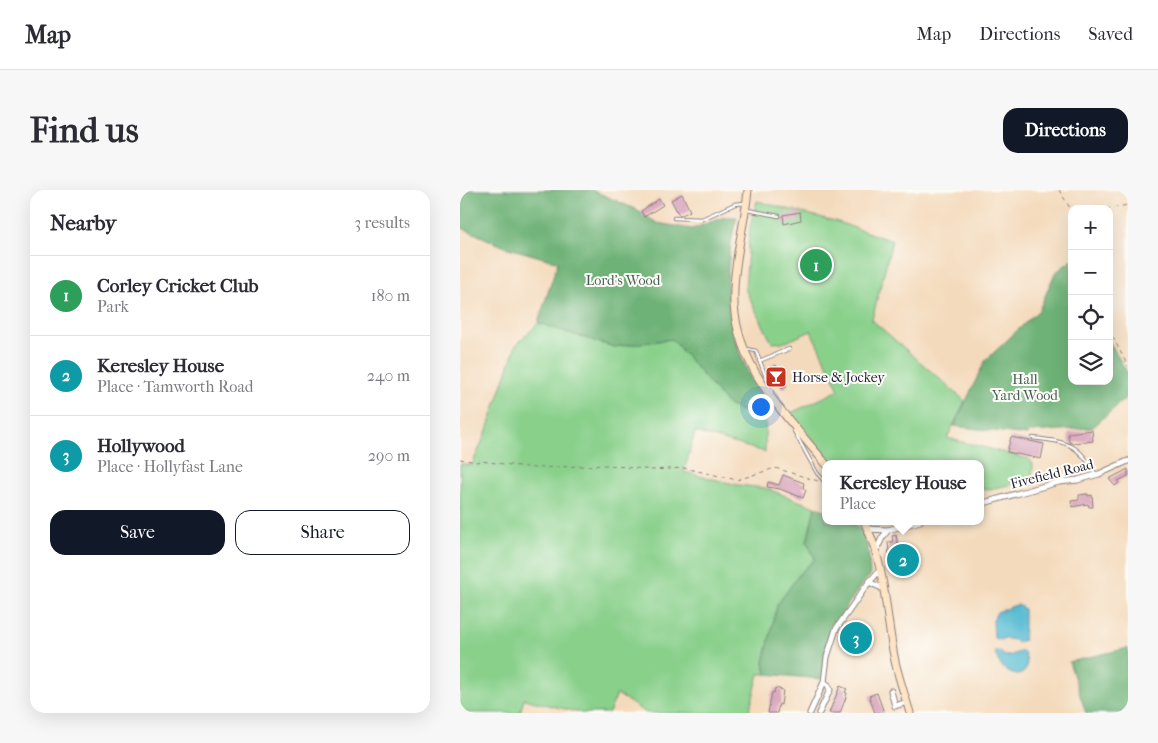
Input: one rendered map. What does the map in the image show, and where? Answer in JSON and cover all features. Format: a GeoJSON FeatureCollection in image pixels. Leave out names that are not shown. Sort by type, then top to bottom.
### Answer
{"type":"FeatureCollection","features":[{"type":"Feature","properties":{"kind":"main road"},"geometry":{"type":"LineString","coordinates":[[748,190],[734,290],[736,316],[743,348],[757,378],[786,418],[823,460]]}},
{"type":"Feature","properties":{"kind":"main road"},"geometry":{"type":"LineString","coordinates":[[866,525],[881,569],[895,661],[910,713]]}},
{"type":"Feature","properties":{"kind":"street","name":"Fivefield Road"},"geometry":{"type":"LineString","coordinates":[[984,503],[1059,482],[1078,480],[1096,475],[1128,460]]}},
{"type":"Feature","properties":{"kind":"street"},"geometry":{"type":"LineString","coordinates":[[868,529],[888,530],[906,525]]}},
{"type":"Feature","properties":{"kind":"street"},"geometry":{"type":"LineString","coordinates":[[876,550],[888,530]]}},
{"type":"Feature","properties":{"kind":"street"},"geometry":{"type":"LineString","coordinates":[[810,713],[824,682],[827,657],[836,629],[869,582],[881,569]]}},
{"type":"Feature","properties":{"kind":"street"},"geometry":{"type":"LineString","coordinates":[[869,582],[884,589]]}},
{"type":"Feature","properties":{"kind":"street"},"geometry":{"type":"LineString","coordinates":[[819,713],[830,690],[824,682]]}},
{"type":"Feature","properties":{"kind":"street"},"geometry":{"type":"LineString","coordinates":[[891,691],[896,708],[907,702]]}},
{"type":"Feature","properties":{"kind":"lane"},"geometry":{"type":"LineString","coordinates":[[674,218],[702,220],[735,204],[779,216]]}},
{"type":"Feature","properties":{"kind":"lane"},"geometry":{"type":"LineString","coordinates":[[743,348],[756,351],[777,406]]}},
{"type":"Feature","properties":{"kind":"lane"},"geometry":{"type":"LineString","coordinates":[[759,361],[788,348]]}},
{"type":"Feature","properties":{"kind":"lane"},"geometry":{"type":"LineString","coordinates":[[786,418],[822,479]]}},
{"type":"Feature","properties":{"kind":"lane"},"geometry":{"type":"LineString","coordinates":[[1032,438],[1056,441],[1079,450],[1085,456],[1096,475]]}},
{"type":"Feature","properties":{"kind":"path"},"geometry":{"type":"LineString","coordinates":[[1059,190],[1068,205]]}},
{"type":"Feature","properties":{"kind":"path"},"geometry":{"type":"LineString","coordinates":[[1113,208],[1128,205]]}},
{"type":"Feature","properties":{"kind":"path"},"geometry":{"type":"LineString","coordinates":[[1113,338],[1128,366]]}},
{"type":"Feature","properties":{"kind":"path"},"geometry":{"type":"LineString","coordinates":[[460,458],[476,462],[481,461],[534,468],[607,465],[654,470],[684,468],[737,480],[775,468],[822,482]]}},
{"type":"Feature","properties":{"kind":"green space","name":"Lord's Wood"},"geometry":{"type":"Polygon","coordinates":[[[460,190],[592,190],[633,208],[657,223],[692,229],[724,217],[737,217],[728,265],[730,313],[734,336],[742,359],[766,402],[753,416],[728,405],[672,339],[614,347],[538,323],[558,262],[505,247],[460,227],[460,190]]]}},
{"type":"Feature","properties":{"kind":"green space"},"geometry":{"type":"Polygon","coordinates":[[[757,201],[835,221],[892,241],[872,320],[965,401],[947,438],[1029,459],[1033,465],[1032,480],[984,489],[984,460],[828,460],[791,413],[839,390],[811,331],[786,342],[772,343],[745,289],[750,226],[757,201]]]}},
{"type":"Feature","properties":{"kind":"green space","name":"Hall Yard Wood"},"geometry":{"type":"Polygon","coordinates":[[[1068,263],[1068,385],[1113,385],[1113,348],[1128,374],[1128,396],[1092,428],[1030,432],[1027,435],[954,426],[985,361],[1039,310],[1055,273],[1068,263]]]}},
{"type":"Feature","properties":{"kind":"green space"},"geometry":{"type":"Polygon","coordinates":[[[538,323],[614,347],[672,339],[728,405],[753,416],[766,402],[765,452],[695,432],[684,472],[738,485],[765,488],[815,507],[807,542],[815,559],[800,573],[764,661],[766,674],[759,674],[749,713],[646,713],[617,694],[609,713],[581,713],[524,699],[520,713],[460,713],[460,464],[472,465],[487,430],[516,345],[538,323]]]}},
{"type":"Feature","properties":{"kind":"green space"},"geometry":{"type":"Polygon","coordinates":[[[815,507],[822,509],[822,525],[857,525],[867,547],[870,576],[862,584],[834,625],[823,661],[821,679],[766,674],[764,662],[777,605],[800,573],[815,559],[807,542],[815,507]]]}},
{"type":"Feature","properties":{"kind":"green space"},"geometry":{"type":"Polygon","coordinates":[[[1128,648],[1128,713],[1086,713],[1069,662],[1128,648]]]}},
{"type":"Feature","properties":{"kind":"water"},"geometry":{"type":"Polygon","coordinates":[[[1016,605],[1024,609],[1024,640],[1017,643],[1014,640],[994,638],[993,620],[997,612],[1016,605]]]}},
{"type":"Feature","properties":{"kind":"water"},"geometry":{"type":"Polygon","coordinates":[[[995,651],[999,651],[1005,656],[1023,651],[1027,661],[1026,669],[1023,673],[1017,675],[1004,669],[995,651]]]}},
{"type":"Feature","properties":{"kind":"building"},"geometry":{"type":"Polygon","coordinates":[[[682,194],[690,211],[679,215],[671,200],[682,194]]]}},
{"type":"Feature","properties":{"kind":"building"},"geometry":{"type":"Polygon","coordinates":[[[659,199],[663,205],[644,217],[641,211],[659,199]]]}},
{"type":"Feature","properties":{"kind":"building"},"geometry":{"type":"Polygon","coordinates":[[[800,212],[801,220],[784,224],[783,215],[800,212]]]}},
{"type":"Feature","properties":{"kind":"building","name":"Horse & Jockey"},"geometry":{"type":"Polygon","coordinates":[[[776,365],[787,387],[782,389],[779,381],[773,384],[768,373],[770,373],[768,368],[776,365]]]}},
{"type":"Feature","properties":{"kind":"building"},"geometry":{"type":"Polygon","coordinates":[[[1092,430],[1093,441],[1069,442],[1068,433],[1092,430]]]}},
{"type":"Feature","properties":{"kind":"building"},"geometry":{"type":"Polygon","coordinates":[[[1011,437],[1044,444],[1041,459],[1007,452],[1011,437]]]}},
{"type":"Feature","properties":{"kind":"building"},"geometry":{"type":"Polygon","coordinates":[[[1128,469],[1128,476],[1118,481],[1119,483],[1115,486],[1109,479],[1128,469]]]}},
{"type":"Feature","properties":{"kind":"building"},"geometry":{"type":"Polygon","coordinates":[[[783,475],[804,483],[803,488],[806,490],[803,498],[780,489],[767,487],[768,482],[779,485],[783,475]]]}},
{"type":"Feature","properties":{"kind":"building"},"geometry":{"type":"Polygon","coordinates":[[[1088,494],[1088,496],[1092,495],[1093,507],[1089,507],[1088,504],[1072,507],[1071,501],[1079,500],[1079,495],[1088,494]]]}},
{"type":"Feature","properties":{"kind":"building"},"geometry":{"type":"Polygon","coordinates":[[[896,535],[899,551],[909,550],[912,568],[904,569],[904,563],[895,564],[894,554],[889,554],[888,542],[893,542],[892,536],[896,535]]]}},
{"type":"Feature","properties":{"kind":"building"},"geometry":{"type":"Polygon","coordinates":[[[857,626],[865,629],[864,637],[858,646],[849,640],[857,626]]]}},
{"type":"Feature","properties":{"kind":"building"},"geometry":{"type":"Polygon","coordinates":[[[840,686],[847,689],[845,692],[847,693],[840,713],[829,713],[840,686]]]}},
{"type":"Feature","properties":{"kind":"building"},"geometry":{"type":"Polygon","coordinates":[[[775,688],[783,690],[781,705],[779,704],[777,713],[768,713],[772,692],[774,693],[775,688]]]}},
{"type":"Feature","properties":{"kind":"building"},"geometry":{"type":"Polygon","coordinates":[[[877,693],[884,713],[875,713],[869,696],[877,693]]]}},
{"type":"Feature","properties":{"kind":"place","name":"Corley Cricket Club"},"geometry":{"type":"Point","coordinates":[816,265]}},
{"type":"Feature","properties":{"kind":"place","name":"Horse & Jockey"},"geometry":{"type":"Point","coordinates":[776,377]}},
{"type":"Feature","properties":{"kind":"place","name":"Keresley House"},"geometry":{"type":"Point","coordinates":[903,560]}},
{"type":"Feature","properties":{"kind":"place","name":"Hollywood"},"geometry":{"type":"Point","coordinates":[856,638]}}]}
